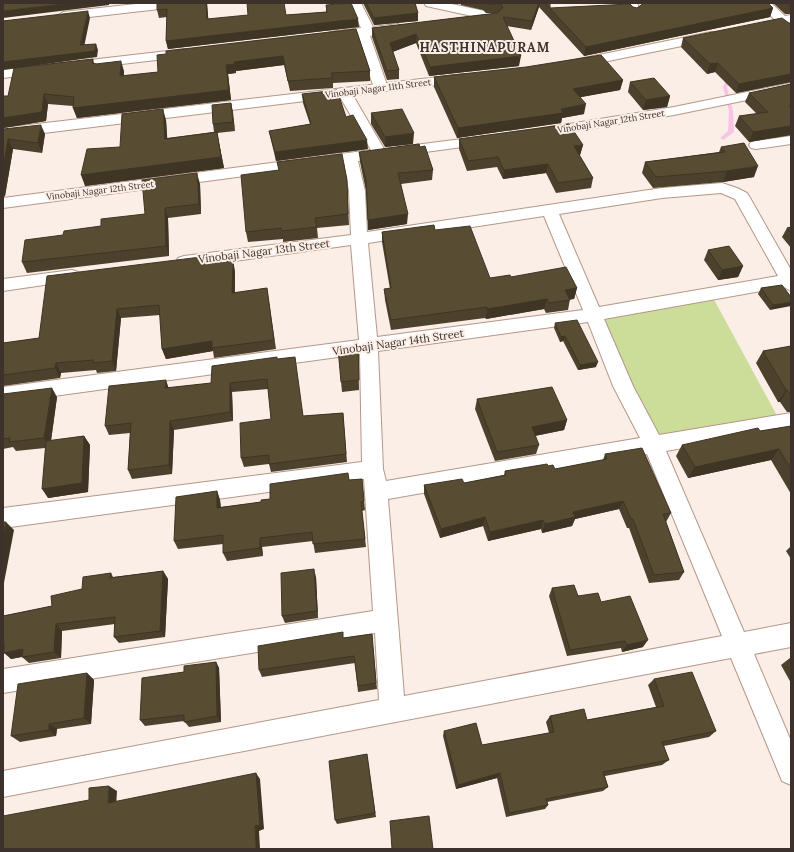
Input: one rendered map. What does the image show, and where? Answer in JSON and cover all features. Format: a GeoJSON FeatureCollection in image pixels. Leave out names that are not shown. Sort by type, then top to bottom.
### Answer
{"type":"FeatureCollection","features":[{"type":"Feature","properties":{"kind":"street"},"geometry":{"type":"LineString","coordinates":[[51,17],[178,3]]}},
{"type":"Feature","properties":{"kind":"street"},"geometry":{"type":"LineString","coordinates":[[354,3],[366,32],[381,88]]}},
{"type":"Feature","properties":{"kind":"street"},"geometry":{"type":"LineString","coordinates":[[430,3],[495,17]]}},
{"type":"Feature","properties":{"kind":"street"},"geometry":{"type":"LineString","coordinates":[[495,17],[498,3]]}},
{"type":"Feature","properties":{"kind":"street"},"geometry":{"type":"LineString","coordinates":[[764,3],[788,23]]}},
{"type":"Feature","properties":{"kind":"street"},"geometry":{"type":"LineString","coordinates":[[456,22],[495,17]]}},
{"type":"Feature","properties":{"kind":"street"},"geometry":{"type":"LineString","coordinates":[[767,24],[788,23]]}},
{"type":"Feature","properties":{"kind":"street"},"geometry":{"type":"LineString","coordinates":[[315,38],[409,27]]}},
{"type":"Feature","properties":{"kind":"street"},"geometry":{"type":"LineString","coordinates":[[563,66],[728,32]]}},
{"type":"Feature","properties":{"kind":"street"},"geometry":{"type":"LineString","coordinates":[[3,74],[198,52]]}},
{"type":"Feature","properties":{"kind":"street","name":"Vinobaji Nagar 11th Street"},"geometry":{"type":"LineString","coordinates":[[3,133],[476,76]]}},
{"type":"Feature","properties":{"kind":"street","name":"Vinobaji Nagar 12th Street"},"geometry":{"type":"LineString","coordinates":[[530,134],[674,111],[791,87]]}},
{"type":"Feature","properties":{"kind":"street"},"geometry":{"type":"LineString","coordinates":[[344,92],[380,154]]}},
{"type":"Feature","properties":{"kind":"street","name":"Vinobaji Nagar 12th Street"},"geometry":{"type":"LineString","coordinates":[[3,203],[498,138]]}},
{"type":"Feature","properties":{"kind":"street"},"geometry":{"type":"LineString","coordinates":[[756,145],[791,140]]}},
{"type":"Feature","properties":{"kind":"street"},"geometry":{"type":"LineString","coordinates":[[350,158],[357,191],[359,239],[369,346],[373,470],[377,492],[392,711]]}},
{"type":"Feature","properties":{"kind":"street","name":"Vinobaji Nagar 13th Street"},"geometry":{"type":"LineString","coordinates":[[169,264],[359,239],[662,193],[712,188],[732,191],[741,196],[790,281]]}},
{"type":"Feature","properties":{"kind":"street"},"geometry":{"type":"LineString","coordinates":[[550,210],[623,386],[654,446],[791,772]]}},
{"type":"Feature","properties":{"kind":"street"},"geometry":{"type":"LineString","coordinates":[[3,285],[90,274]]}},
{"type":"Feature","properties":{"kind":"street","name":"Vinobaji Nagar 14th Street"},"geometry":{"type":"LineString","coordinates":[[3,395],[593,316],[790,281]]}},
{"type":"Feature","properties":{"kind":"street"},"geometry":{"type":"LineString","coordinates":[[377,492],[654,446],[791,421]]}},
{"type":"Feature","properties":{"kind":"street"},"geometry":{"type":"LineString","coordinates":[[3,518],[373,470]]}},
{"type":"Feature","properties":{"kind":"street"},"geometry":{"type":"LineString","coordinates":[[3,681],[386,620]]}},
{"type":"Feature","properties":{"kind":"street"},"geometry":{"type":"LineString","coordinates":[[3,784],[791,635]]}},
{"type":"Feature","properties":{"kind":"green space"},"geometry":{"type":"Polygon","coordinates":[[[711,294],[781,423],[654,446],[593,315],[711,294]]]}},
{"type":"Feature","properties":{"kind":"building"},"geometry":{"type":"Polygon","coordinates":[[[3,3],[70,3],[3,11],[3,3]]]}},
{"type":"Feature","properties":{"kind":"building"},"geometry":{"type":"Polygon","coordinates":[[[157,3],[206,3],[207,19],[248,15],[247,3],[284,3],[286,15],[327,12],[326,5],[351,3],[358,19],[166,41],[167,9],[157,10],[157,3]]]}},
{"type":"Feature","properties":{"kind":"building"},"geometry":{"type":"Polygon","coordinates":[[[366,3],[415,3],[418,13],[374,18],[366,3]]]}},
{"type":"Feature","properties":{"kind":"building"},"geometry":{"type":"Polygon","coordinates":[[[486,3],[539,3],[532,21],[503,17],[521,56],[430,67],[416,34],[390,43],[399,70],[387,71],[372,28],[497,13],[503,8],[501,4],[486,3]]]}},
{"type":"Feature","properties":{"kind":"building"},"geometry":{"type":"Polygon","coordinates":[[[545,3],[550,3],[550,8],[630,4],[637,8],[644,3],[768,3],[773,8],[586,47],[545,3]]]}},
{"type":"Feature","properties":{"kind":"building"},"geometry":{"type":"Polygon","coordinates":[[[88,11],[80,45],[96,44],[95,51],[3,62],[3,21],[88,11]]]}},
{"type":"Feature","properties":{"kind":"building"},"geometry":{"type":"Polygon","coordinates":[[[782,18],[791,23],[791,74],[739,84],[718,63],[710,64],[683,38],[782,18]]]}},
{"type":"Feature","properties":{"kind":"building"},"geometry":{"type":"Polygon","coordinates":[[[356,29],[370,71],[331,73],[333,78],[288,81],[283,56],[234,62],[235,64],[226,65],[229,90],[73,108],[74,97],[44,94],[42,112],[3,118],[3,96],[8,96],[14,68],[93,59],[92,63],[96,64],[121,61],[120,76],[158,72],[157,55],[166,54],[166,51],[356,29]]]}},
{"type":"Feature","properties":{"kind":"building"},"geometry":{"type":"Polygon","coordinates":[[[601,55],[623,80],[573,89],[586,104],[561,109],[563,113],[458,128],[434,77],[526,67],[601,55]]]}},
{"type":"Feature","properties":{"kind":"building"},"geometry":{"type":"Polygon","coordinates":[[[654,78],[670,96],[646,100],[630,82],[654,78]]]}},
{"type":"Feature","properties":{"kind":"building"},"geometry":{"type":"Polygon","coordinates":[[[791,84],[791,106],[789,106],[791,108],[791,126],[753,132],[739,116],[768,112],[749,93],[791,84]]]}},
{"type":"Feature","properties":{"kind":"building"},"geometry":{"type":"Polygon","coordinates":[[[337,90],[346,117],[353,115],[367,140],[275,152],[269,131],[311,124],[302,94],[337,90]]]}},
{"type":"Feature","properties":{"kind":"building"},"geometry":{"type":"Polygon","coordinates":[[[231,103],[233,122],[213,124],[212,105],[231,103]]]}},
{"type":"Feature","properties":{"kind":"building"},"geometry":{"type":"Polygon","coordinates":[[[163,109],[165,139],[217,132],[221,157],[81,175],[87,149],[120,147],[122,114],[163,109]]]}},
{"type":"Feature","properties":{"kind":"building"},"geometry":{"type":"Polygon","coordinates":[[[402,109],[414,133],[385,137],[371,113],[402,109]]]}},
{"type":"Feature","properties":{"kind":"building"},"geometry":{"type":"Polygon","coordinates":[[[569,124],[583,145],[574,146],[593,178],[558,183],[548,164],[504,170],[498,157],[468,161],[459,139],[569,124]]]}},
{"type":"Feature","properties":{"kind":"building"},"geometry":{"type":"Polygon","coordinates":[[[41,125],[38,143],[8,139],[3,169],[3,129],[41,125]]]}},
{"type":"Feature","properties":{"kind":"building"},"geometry":{"type":"Polygon","coordinates":[[[744,143],[758,166],[727,171],[656,177],[645,162],[725,152],[721,147],[744,143]]]}},
{"type":"Feature","properties":{"kind":"building"},"geometry":{"type":"Polygon","coordinates":[[[419,144],[420,147],[425,146],[433,170],[398,173],[408,214],[368,220],[366,180],[359,152],[419,144]]]}},
{"type":"Feature","properties":{"kind":"building"},"geometry":{"type":"Polygon","coordinates":[[[342,154],[347,180],[348,214],[315,218],[317,227],[282,231],[281,228],[246,232],[241,175],[279,170],[277,162],[342,154]]]}},
{"type":"Feature","properties":{"kind":"building"},"geometry":{"type":"Polygon","coordinates":[[[197,173],[199,204],[165,208],[166,246],[22,262],[25,240],[63,235],[64,231],[101,226],[101,219],[145,214],[142,180],[197,173]]]}},
{"type":"Feature","properties":{"kind":"building"},"geometry":{"type":"Polygon","coordinates":[[[434,225],[435,230],[470,226],[490,278],[510,275],[511,277],[566,267],[577,288],[565,290],[570,300],[549,303],[547,299],[487,309],[487,307],[391,320],[384,289],[391,288],[382,232],[434,225]]]}},
{"type":"Feature","properties":{"kind":"building"},"geometry":{"type":"Polygon","coordinates":[[[791,227],[791,233],[787,228],[791,227]]]}},
{"type":"Feature","properties":{"kind":"building"},"geometry":{"type":"Polygon","coordinates":[[[729,246],[743,266],[722,270],[708,250],[729,246]]]}},
{"type":"Feature","properties":{"kind":"building"},"geometry":{"type":"Polygon","coordinates":[[[209,256],[208,262],[233,260],[232,293],[267,288],[274,340],[212,348],[212,341],[162,349],[159,305],[117,309],[112,361],[93,363],[93,360],[56,363],[55,368],[3,375],[3,343],[39,338],[47,276],[209,256]]]}},
{"type":"Feature","properties":{"kind":"building"},"geometry":{"type":"Polygon","coordinates":[[[782,285],[791,297],[791,302],[773,305],[761,288],[782,285]]]}},
{"type":"Feature","properties":{"kind":"building"},"geometry":{"type":"Polygon","coordinates":[[[577,320],[598,362],[580,365],[565,336],[561,337],[555,323],[577,320]]]}},
{"type":"Feature","properties":{"kind":"building"},"geometry":{"type":"Polygon","coordinates":[[[358,346],[359,380],[341,382],[338,348],[358,346]]]}},
{"type":"Feature","properties":{"kind":"building"},"geometry":{"type":"Polygon","coordinates":[[[791,346],[791,395],[786,390],[763,351],[791,346]]]}},
{"type":"Feature","properties":{"kind":"building"},"geometry":{"type":"Polygon","coordinates":[[[277,357],[277,359],[295,357],[303,416],[343,413],[346,454],[269,464],[269,455],[241,458],[240,423],[271,419],[267,379],[230,383],[230,412],[170,421],[169,465],[128,470],[131,423],[105,426],[109,386],[166,380],[165,388],[211,383],[212,366],[277,357]]]}},
{"type":"Feature","properties":{"kind":"building"},"geometry":{"type":"Polygon","coordinates":[[[552,387],[567,420],[532,427],[539,445],[497,452],[477,399],[552,387]]]}},
{"type":"Feature","properties":{"kind":"building"},"geometry":{"type":"Polygon","coordinates":[[[52,388],[44,438],[9,442],[10,438],[3,439],[3,394],[52,388]]]}},
{"type":"Feature","properties":{"kind":"building"},"geometry":{"type":"Polygon","coordinates":[[[791,426],[791,469],[779,449],[695,467],[682,445],[758,428],[760,431],[791,426]]]}},
{"type":"Feature","properties":{"kind":"building"},"geometry":{"type":"Polygon","coordinates":[[[84,436],[82,483],[42,489],[46,441],[84,436]]]}},
{"type":"Feature","properties":{"kind":"building"},"geometry":{"type":"Polygon","coordinates":[[[642,448],[671,513],[663,514],[684,572],[654,575],[633,519],[631,519],[623,501],[573,512],[575,517],[545,524],[543,520],[490,532],[485,517],[441,529],[424,485],[462,479],[464,483],[506,475],[505,471],[547,464],[548,466],[553,465],[555,469],[607,459],[605,454],[642,448]]]}},
{"type":"Feature","properties":{"kind":"building"},"geometry":{"type":"Polygon","coordinates":[[[348,473],[349,480],[362,479],[364,501],[361,502],[365,539],[313,544],[312,532],[260,538],[260,548],[223,553],[223,535],[174,541],[176,497],[217,491],[217,508],[261,502],[261,500],[270,499],[270,484],[348,473]]]}},
{"type":"Feature","properties":{"kind":"building"},"geometry":{"type":"Polygon","coordinates":[[[3,522],[6,522],[3,539],[3,522]]]}},
{"type":"Feature","properties":{"kind":"building"},"geometry":{"type":"Polygon","coordinates":[[[314,569],[317,611],[282,616],[281,573],[314,569]]]}},
{"type":"Feature","properties":{"kind":"building"},"geometry":{"type":"Polygon","coordinates":[[[163,571],[160,631],[114,637],[115,617],[56,624],[54,652],[22,657],[23,649],[4,653],[3,616],[52,606],[51,596],[82,589],[83,577],[111,573],[110,578],[163,571]]]}},
{"type":"Feature","properties":{"kind":"building"},"geometry":{"type":"Polygon","coordinates":[[[574,585],[578,596],[598,593],[601,602],[630,596],[648,640],[627,645],[625,641],[570,650],[552,588],[574,585]]]}},
{"type":"Feature","properties":{"kind":"building"},"geometry":{"type":"Polygon","coordinates":[[[343,632],[343,638],[372,634],[376,683],[358,686],[354,656],[259,670],[258,646],[343,632]]]}},
{"type":"Feature","properties":{"kind":"building"},"geometry":{"type":"Polygon","coordinates":[[[216,662],[217,716],[184,722],[184,715],[140,720],[142,678],[184,672],[184,666],[216,662]]]}},
{"type":"Feature","properties":{"kind":"building"},"geometry":{"type":"Polygon","coordinates":[[[692,672],[716,731],[662,742],[669,760],[603,772],[608,787],[546,799],[548,805],[509,813],[500,773],[458,785],[444,731],[476,723],[482,745],[554,732],[550,716],[584,709],[587,720],[664,706],[654,679],[692,672]]]}},
{"type":"Feature","properties":{"kind":"building"},"geometry":{"type":"Polygon","coordinates":[[[87,673],[84,718],[49,724],[49,730],[11,736],[18,684],[87,673]]]}},
{"type":"Feature","properties":{"kind":"building"},"geometry":{"type":"Polygon","coordinates":[[[367,754],[375,813],[335,820],[329,761],[367,754]]]}},
{"type":"Feature","properties":{"kind":"building"},"geometry":{"type":"Polygon","coordinates":[[[256,773],[260,825],[255,826],[256,849],[3,849],[3,816],[89,800],[89,788],[109,786],[108,803],[256,773]]]}},
{"type":"Feature","properties":{"kind":"building"},"geometry":{"type":"Polygon","coordinates":[[[429,816],[433,849],[392,849],[390,821],[429,816]]]}},
{"type":"Feature","properties":{"kind":"waterway"},"geometry":{"type":"LineString","coordinates":[[723,138],[731,132],[731,111],[725,87],[728,81],[733,79]]}},
{"type":"Feature","properties":{"kind":"district","name":"HASTHINAPURAM"},"geometry":{"type":"Point","coordinates":[485,47]}}]}
